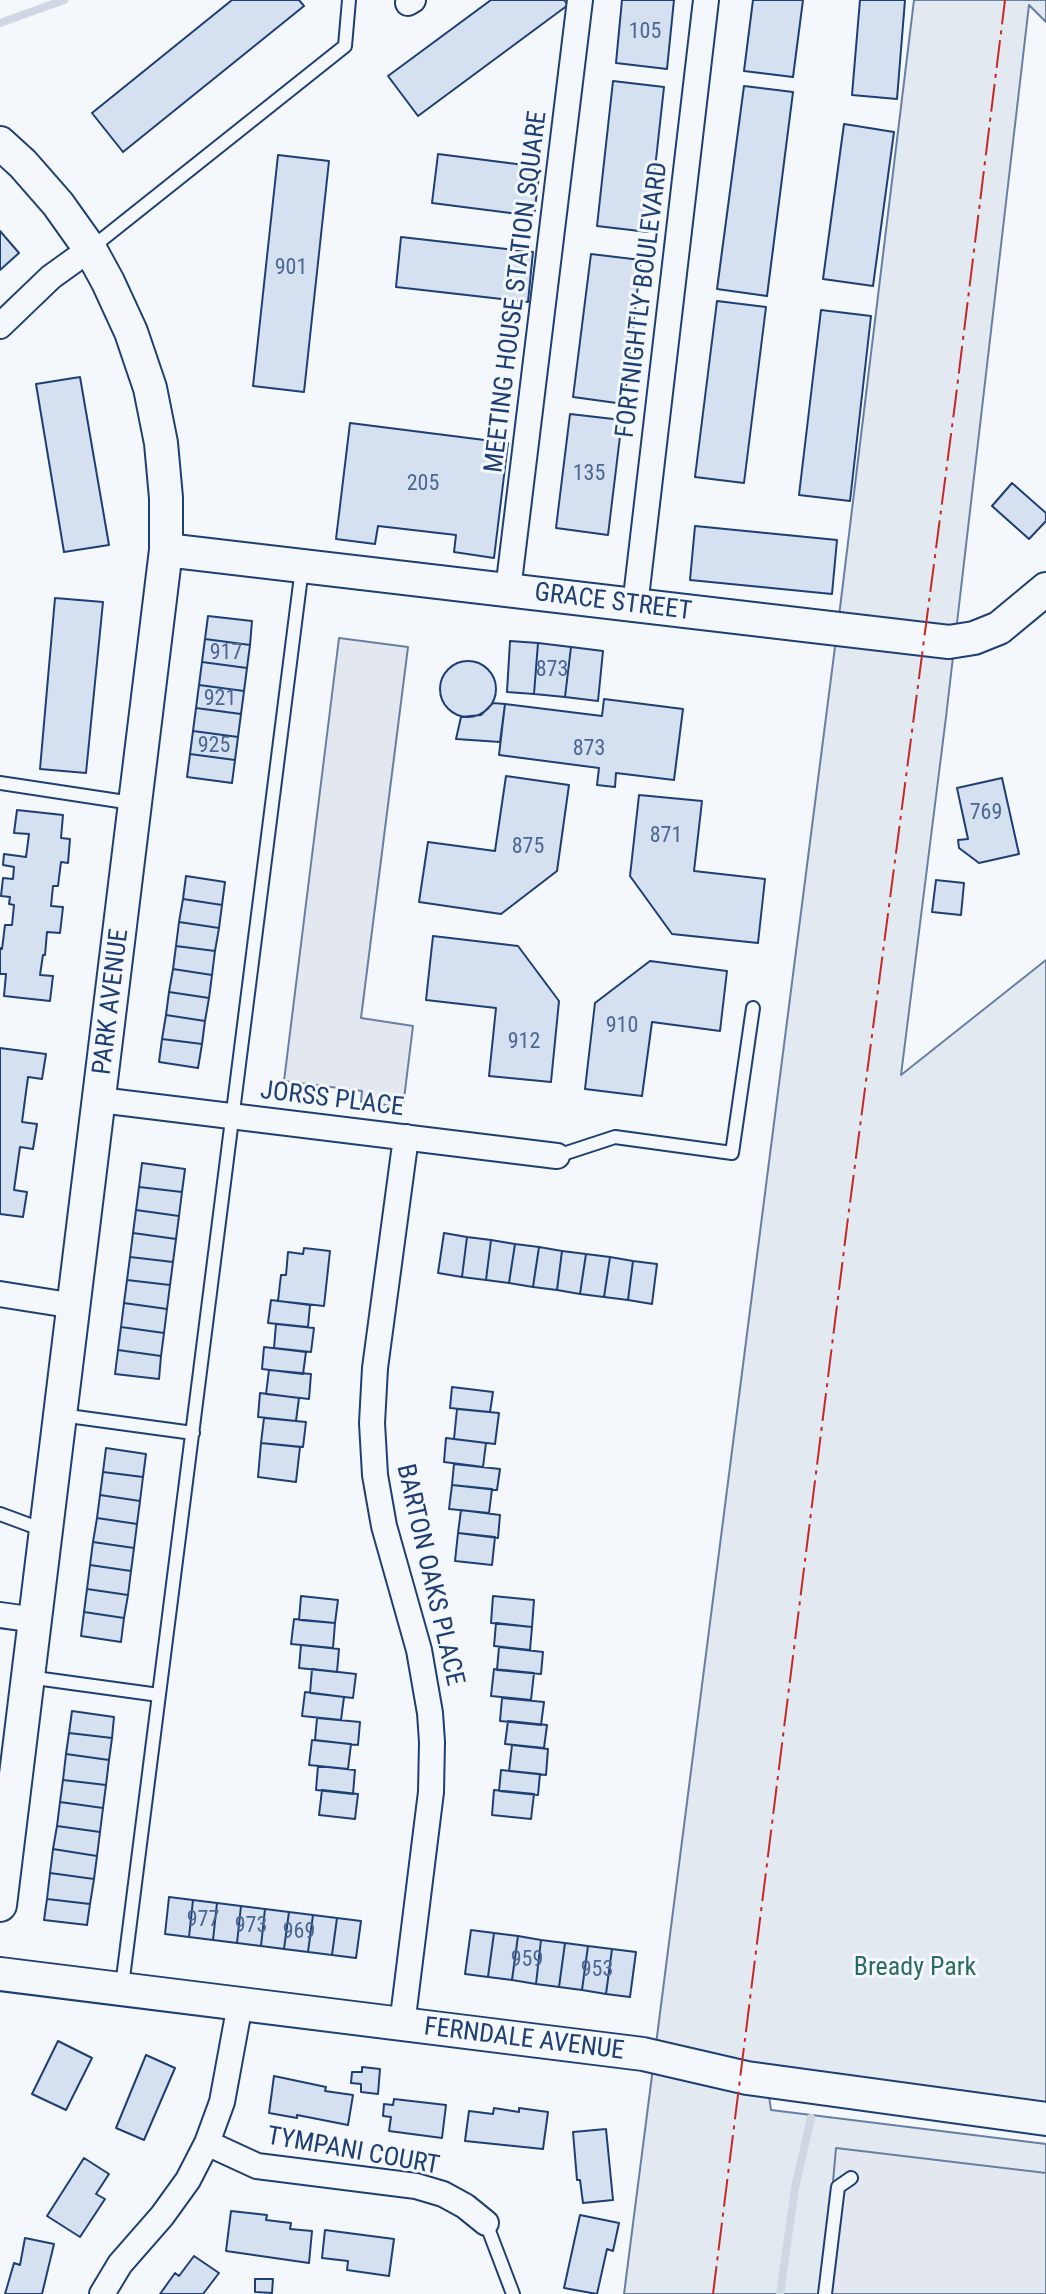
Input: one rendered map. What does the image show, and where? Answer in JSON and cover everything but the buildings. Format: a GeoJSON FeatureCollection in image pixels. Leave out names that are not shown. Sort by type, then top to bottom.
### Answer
{"type":"FeatureCollection","features":[{"type":"Feature","properties":{"kind":"street","name":"MEETING HOUSE STATION SQUARE"},"geometry":{"type":"LineString","coordinates":[[508,590],[580,0]]}},
{"type":"Feature","properties":{"kind":"street","name":"FORTNIGHTLY BOULEVARD"},"geometry":{"type":"LineString","coordinates":[[635,606],[706,0]]}},
{"type":"Feature","properties":{"kind":"street","name":"PARK AVENUE"},"geometry":{"type":"LineString","coordinates":[[0,143],[58,204],[90,249],[131,332],[150,388],[161,443],[166,498],[166,550],[0,1905]]}},
{"type":"Feature","properties":{"kind":"street"},"geometry":{"type":"LineString","coordinates":[[0,326],[51,277],[90,249]]}},
{"type":"Feature","properties":{"kind":"street","name":"GRACE STREET"},"geometry":{"type":"LineString","coordinates":[[166,550],[949,642],[974,638],[999,628],[1046,589]]}},
{"type":"Feature","properties":{"kind":"street","name":"JORSS PLACE"},"geometry":{"type":"LineString","coordinates":[[100,1100],[557,1156]]}},
{"type":"Feature","properties":{"kind":"street","name":"BARTON OAKS PLACE"},"geometry":{"type":"LineString","coordinates":[[402,2025],[431,1792],[432,1742],[419,1650],[384,1526],[375,1475],[372,1423],[375,1368],[406,1137]]}},
{"type":"Feature","properties":{"kind":"street"},"geometry":{"type":"LineString","coordinates":[[0,1294],[75,1306]]}},
{"type":"Feature","properties":{"kind":"street"},"geometry":{"type":"LineString","coordinates":[[0,1615],[36,1620]]}},
{"type":"Feature","properties":{"kind":"street","name":"FERNDALE AVENUE"},"geometry":{"type":"LineString","coordinates":[[0,1974],[643,2054],[747,2078],[1046,2119]]}},
{"type":"Feature","properties":{"kind":"street"},"geometry":{"type":"LineString","coordinates":[[102,2294],[120,2264],[162,2216],[188,2180],[207,2143],[222,2102],[240,2004]]}},
{"type":"Feature","properties":{"kind":"street","name":"TYMPANI COURT"},"geometry":{"type":"LineString","coordinates":[[207,2143],[257,2166],[416,2186],[443,2194],[486,2223]]}},
{"type":"Feature","properties":{"kind":"lane"},"geometry":{"type":"LineString","coordinates":[[90,249],[345,46],[349,0]]}},
{"type":"Feature","properties":{"kind":"lane"},"geometry":{"type":"LineString","coordinates":[[121,1989],[303,566]]}},
{"type":"Feature","properties":{"kind":"lane"},"geometry":{"type":"LineString","coordinates":[[0,783],[135,804]]}},
{"type":"Feature","properties":{"kind":"lane"},"geometry":{"type":"LineString","coordinates":[[557,1156],[615,1137],[732,1153],[753,1008]]}},
{"type":"Feature","properties":{"kind":"lane"},"geometry":{"type":"LineString","coordinates":[[61,1415],[193,1433]]}},
{"type":"Feature","properties":{"kind":"lane"},"geometry":{"type":"LineString","coordinates":[[0,1514],[47,1531]]}},
{"type":"Feature","properties":{"kind":"lane"},"geometry":{"type":"LineString","coordinates":[[28,1677],[159,1695]]}},
{"type":"Feature","properties":{"kind":"lane"},"geometry":{"type":"LineString","coordinates":[[825,2294],[838,2187],[851,2178]]}},
{"type":"Feature","properties":{"kind":"lane"},"geometry":{"type":"LineString","coordinates":[[486,2223],[513,2294]]}},
{"type":"Feature","properties":{"kind":"green space","name":"Bready Park"},"geometry":{"type":"Polygon","coordinates":[[[914,0],[1046,0],[1046,22],[1029,5],[901,1075],[1046,960],[1046,2118],[767,2082],[771,2110],[1046,2144],[1046,2294],[624,2294],[841,600],[914,0]]]}},
{"type":"Feature","properties":{"kind":"shaded area"},"geometry":{"type":"Polygon","coordinates":[[[339,638],[408,647],[361,1018],[413,1026],[403,1107],[361,1102],[362,1091],[284,1081],[339,638]]]}},
{"type":"Feature","properties":{"kind":"shaded area"},"geometry":{"type":"Polygon","coordinates":[[[836,2148],[1046,2173],[1046,2294],[823,2294],[836,2148]]]}},
{"type":"Feature","properties":{"kind":"waterway"},"geometry":{"type":"LineString","coordinates":[[0,23],[64,0]]}},
{"type":"Feature","properties":{"kind":"waterway"},"geometry":{"type":"LineString","coordinates":[[780,2294],[795,2188],[811,2118]]}},
{"type":"Feature","properties":{"kind":"power"},"geometry":{"type":"LineString","coordinates":[[713,2294],[1005,0]]}}]}
